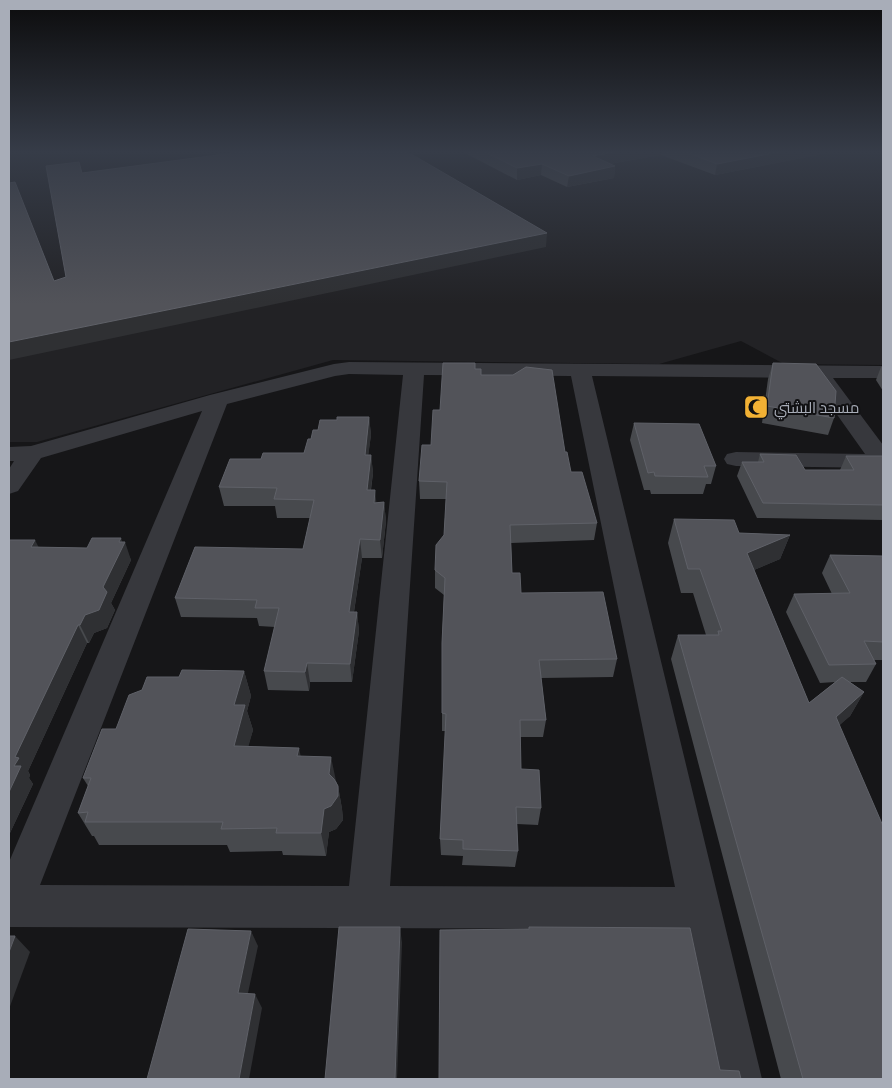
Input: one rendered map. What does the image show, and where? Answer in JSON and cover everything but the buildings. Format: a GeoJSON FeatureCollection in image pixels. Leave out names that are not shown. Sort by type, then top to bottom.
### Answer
{"type":"FeatureCollection","features":[{"type":"Feature","properties":{"kind":"street"},"geometry":{"type":"LineString","coordinates":[[368,906],[414,369]]}},
{"type":"Feature","properties":{"kind":"street"},"geometry":{"type":"LineString","coordinates":[[9,486],[20,453],[334,370],[883,372]]}},
{"type":"Feature","properties":{"kind":"street"},"geometry":{"type":"LineString","coordinates":[[580,370],[698,908],[738,1079]]}},
{"type":"Feature","properties":{"kind":"street"},"geometry":{"type":"LineString","coordinates":[[817,371],[883,461]]}},
{"type":"Feature","properties":{"kind":"street"},"geometry":{"type":"LineString","coordinates":[[218,400],[10,906],[698,908]]}},
{"type":"Feature","properties":{"kind":"street"},"geometry":{"type":"LineString","coordinates":[[736,459],[883,461]]}},
{"type":"Feature","properties":{"kind":"shaded area"},"geometry":{"type":"Polygon","coordinates":[[[9,202],[883,202],[883,365],[784,364],[741,341],[659,364],[333,360],[37,442],[9,442],[9,202]]]}},
{"type":"Feature","properties":{"kind":"place","name":"مسجد البشتي"},"geometry":{"type":"Point","coordinates":[756,407]}}]}
